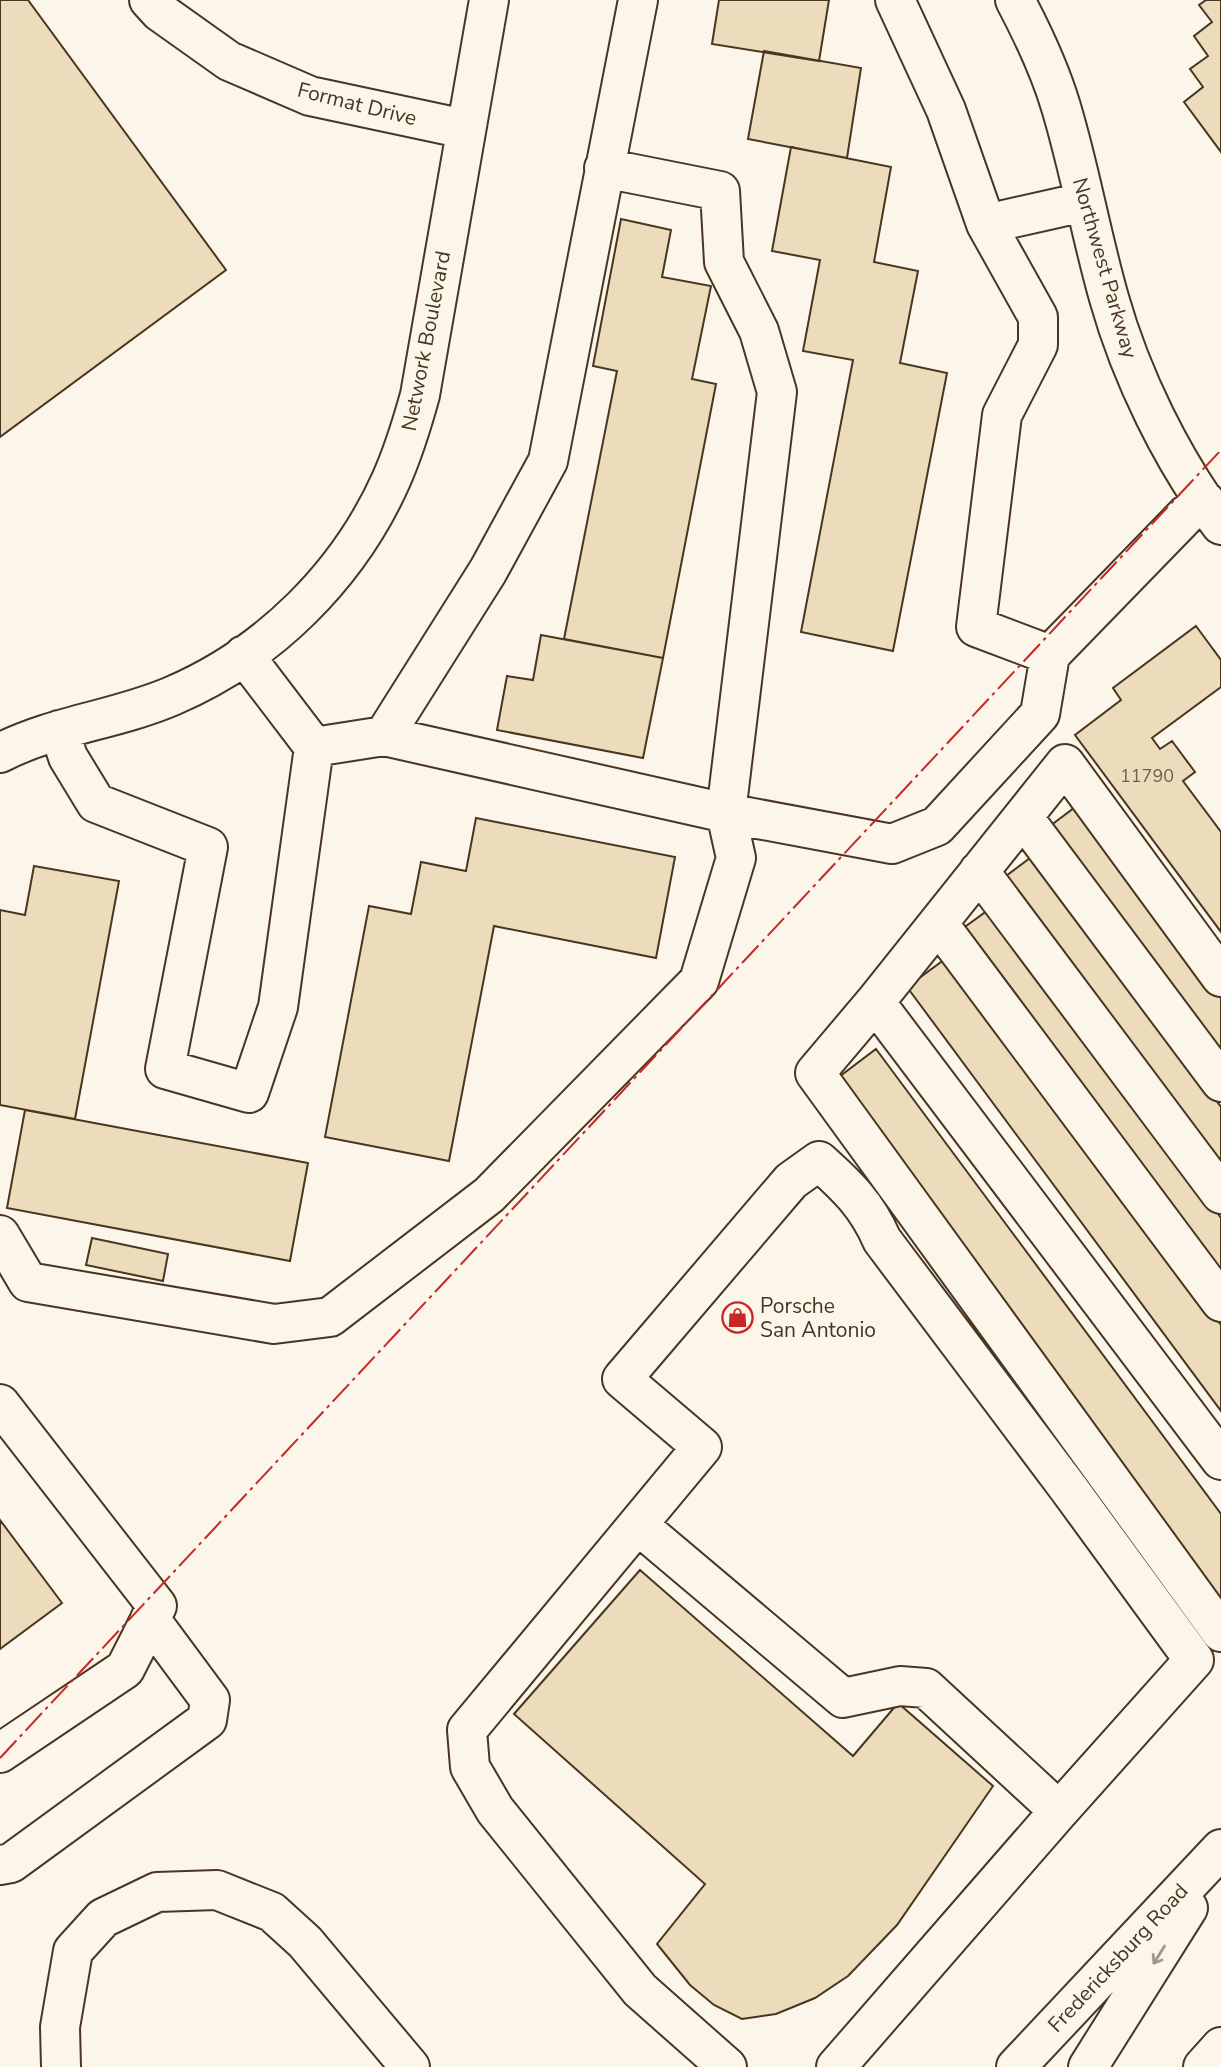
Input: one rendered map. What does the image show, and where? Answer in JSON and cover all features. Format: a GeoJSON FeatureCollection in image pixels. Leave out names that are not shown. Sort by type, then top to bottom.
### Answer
{"type":"FeatureCollection","features":[{"type":"Feature","properties":{"kind":"main road","name":"Format Drive"},"geometry":{"type":"LineString","coordinates":[[149,0],[160,12],[229,61],[310,96],[465,129]]}},
{"type":"Feature","properties":{"kind":"main road","name":"Network Boulevard"},"geometry":{"type":"LineString","coordinates":[[0,753],[59,730],[131,712],[213,676],[286,623],[318,592],[353,548],[391,480],[408,438],[420,395],[489,0]]}},
{"type":"Feature","properties":{"kind":"main road"},"geometry":{"type":"LineString","coordinates":[[384,736],[488,571],[548,461],[638,0]]}},
{"type":"Feature","properties":{"kind":"main road"},"geometry":{"type":"LineString","coordinates":[[895,0],[946,110],[986,224],[1038,317],[1038,345],[1002,415],[976,627],[1050,655]]}},
{"type":"Feature","properties":{"kind":"main road","name":"Northwest Parkway"},"geometry":{"type":"LineString","coordinates":[[1017,1],[1060,106],[1110,300],[1137,377],[1173,450],[1216,516]]}},
{"type":"Feature","properties":{"kind":"main road"},"geometry":{"type":"LineString","coordinates":[[0,1236],[28,1282],[274,1324],[330,1317],[489,1195],[699,981],[736,858],[726,813],[777,393],[759,331],[724,262],[720,191],[604,168]]}},
{"type":"Feature","properties":{"kind":"main road"},"geometry":{"type":"LineString","coordinates":[[986,224],[1084,202]]}},
{"type":"Feature","properties":{"kind":"main road"},"geometry":{"type":"LineString","coordinates":[[314,747],[384,736],[726,813],[892,844],[937,826],[1040,714],[1050,655],[1186,515],[1216,516]]}},
{"type":"Feature","properties":{"kind":"main road"},"geometry":{"type":"LineString","coordinates":[[59,730],[68,757],[96,803],[208,847],[165,1069],[249,1093],[278,1007],[314,747],[244,655]]}},
{"type":"Feature","properties":{"kind":"main road"},"geometry":{"type":"LineString","coordinates":[[1221,977],[1065,765],[816,1073],[1221,1632]]}},
{"type":"Feature","properties":{"kind":"main road"},"geometry":{"type":"LineString","coordinates":[[1023,817],[1221,1082]]}},
{"type":"Feature","properties":{"kind":"main road"},"geometry":{"type":"LineString","coordinates":[[979,872],[1221,1194]]}},
{"type":"Feature","properties":{"kind":"main road"},"geometry":{"type":"LineString","coordinates":[[938,923],[1221,1302]]}},
{"type":"Feature","properties":{"kind":"main road"},"geometry":{"type":"LineString","coordinates":[[876,1002],[1221,1460]]}},
{"type":"Feature","properties":{"kind":"main road"},"geometry":{"type":"LineString","coordinates":[[727,2067],[640,1990],[495,1810],[470,1767],[467,1730],[702,1447],[622,1379],[791,1181],[819,1161],[850,1189],[872,1216],[882,1240],[1194,1660],[836,2067]]}},
{"type":"Feature","properties":{"kind":"main road"},"geometry":{"type":"LineString","coordinates":[[0,1404],[157,1606],[125,1669],[0,1754]]}},
{"type":"Feature","properties":{"kind":"main road"},"geometry":{"type":"LineString","coordinates":[[638,1525],[843,1698],[900,1686],[926,1688],[1059,1811]]}},
{"type":"Feature","properties":{"kind":"main road"},"geometry":{"type":"LineString","coordinates":[[0,1865],[11,1863],[207,1720],[210,1700],[150,1619]]}},
{"type":"Feature","properties":{"kind":"main road","name":"Fredericksburg Road"},"geometry":{"type":"LineString","coordinates":[[1016,2067],[1221,1849]]}},
{"type":"Feature","properties":{"kind":"main road"},"geometry":{"type":"LineString","coordinates":[[1088,2067],[1221,1856]]}},
{"type":"Feature","properties":{"kind":"main road"},"geometry":{"type":"LineString","coordinates":[[61,2067],[60,2027],[73,1951],[103,1918],[157,1892],[217,1890],[272,1912],[305,1942],[410,2067]]}},
{"type":"Feature","properties":{"kind":"main road"},"geometry":{"type":"LineString","coordinates":[[1203,2067],[1221,2047]]}},
{"type":"Feature","properties":{"kind":"building"},"geometry":{"type":"Polygon","coordinates":[[[0,0],[28,0],[226,270],[0,437],[0,0]]]}},
{"type":"Feature","properties":{"kind":"building"},"geometry":{"type":"Polygon","coordinates":[[[719,0],[829,0],[819,61],[712,44],[719,0]]]}},
{"type":"Feature","properties":{"kind":"building"},"geometry":{"type":"Polygon","coordinates":[[[1206,0],[1221,0],[1221,152],[1184,102],[1203,87],[1190,69],[1208,56],[1194,36],[1212,22],[1199,5],[1206,0]]]}},
{"type":"Feature","properties":{"kind":"building"},"geometry":{"type":"Polygon","coordinates":[[[764,51],[861,68],[847,158],[748,139],[764,51]]]}},
{"type":"Feature","properties":{"kind":"building"},"geometry":{"type":"Polygon","coordinates":[[[791,147],[891,167],[874,262],[918,271],[900,363],[947,373],[893,651],[801,632],[853,360],[803,351],[820,260],[772,251],[791,147]]]}},
{"type":"Feature","properties":{"kind":"building"},"geometry":{"type":"Polygon","coordinates":[[[621,219],[671,230],[662,277],[711,286],[692,379],[716,384],[663,658],[564,639],[617,371],[593,366],[621,219]]]}},
{"type":"Feature","properties":{"kind":"building"},"geometry":{"type":"Polygon","coordinates":[[[1196,626],[1221,660],[1221,687],[1152,738],[1160,749],[1172,741],[1195,772],[1183,781],[1221,832],[1221,932],[1075,735],[1121,700],[1113,688],[1196,626]]]}},
{"type":"Feature","properties":{"kind":"building"},"geometry":{"type":"Polygon","coordinates":[[[541,635],[663,658],[643,758],[497,730],[507,676],[533,680],[541,635]]]}},
{"type":"Feature","properties":{"kind":"building"},"geometry":{"type":"Polygon","coordinates":[[[1078,805],[1221,997],[1221,1057],[1050,826],[1078,805]]]}},
{"type":"Feature","properties":{"kind":"building"},"geometry":{"type":"Polygon","coordinates":[[[476,818],[675,857],[656,958],[494,926],[449,1161],[325,1137],[369,906],[411,914],[421,862],[466,871],[476,818]]]}},
{"type":"Feature","properties":{"kind":"building"},"geometry":{"type":"Polygon","coordinates":[[[1034,855],[1221,1107],[1221,1166],[1006,876],[1034,855]]]}},
{"type":"Feature","properties":{"kind":"building"},"geometry":{"type":"Polygon","coordinates":[[[34,866],[119,881],[75,1119],[0,1105],[0,910],[25,915],[34,866]]]}},
{"type":"Feature","properties":{"kind":"building"},"geometry":{"type":"Polygon","coordinates":[[[991,908],[1221,1218],[1221,1278],[962,929],[991,908]]]}},
{"type":"Feature","properties":{"kind":"building"},"geometry":{"type":"Polygon","coordinates":[[[948,957],[1221,1325],[1221,1411],[907,987],[948,957]]]}},
{"type":"Feature","properties":{"kind":"building"},"geometry":{"type":"Polygon","coordinates":[[[876,1049],[1221,1514],[1221,1600],[835,1080],[876,1049]]]}},
{"type":"Feature","properties":{"kind":"building"},"geometry":{"type":"Polygon","coordinates":[[[25,1110],[308,1163],[290,1261],[7,1208],[25,1110]]]}},
{"type":"Feature","properties":{"kind":"building"},"geometry":{"type":"Polygon","coordinates":[[[92,1238],[168,1254],[163,1281],[86,1265],[92,1238]]]}},
{"type":"Feature","properties":{"kind":"building"},"geometry":{"type":"Polygon","coordinates":[[[0,1520],[62,1603],[0,1649],[0,1520]]]}},
{"type":"Feature","properties":{"kind":"building"},"geometry":{"type":"Polygon","coordinates":[[[640,1570],[853,1756],[898,1703],[993,1786],[897,1925],[848,1976],[815,1998],[776,2014],[742,2019],[714,2005],[690,1985],[657,1944],[705,1884],[514,1714],[640,1570]]]}},
{"type":"Feature","properties":{"kind":"power"},"geometry":{"type":"LineString","coordinates":[[0,1758],[1221,450]]}},
{"type":"Feature","properties":{"kind":"place","name":"Porsche San Antonio"},"geometry":{"type":"Point","coordinates":[737,1318]}}]}
